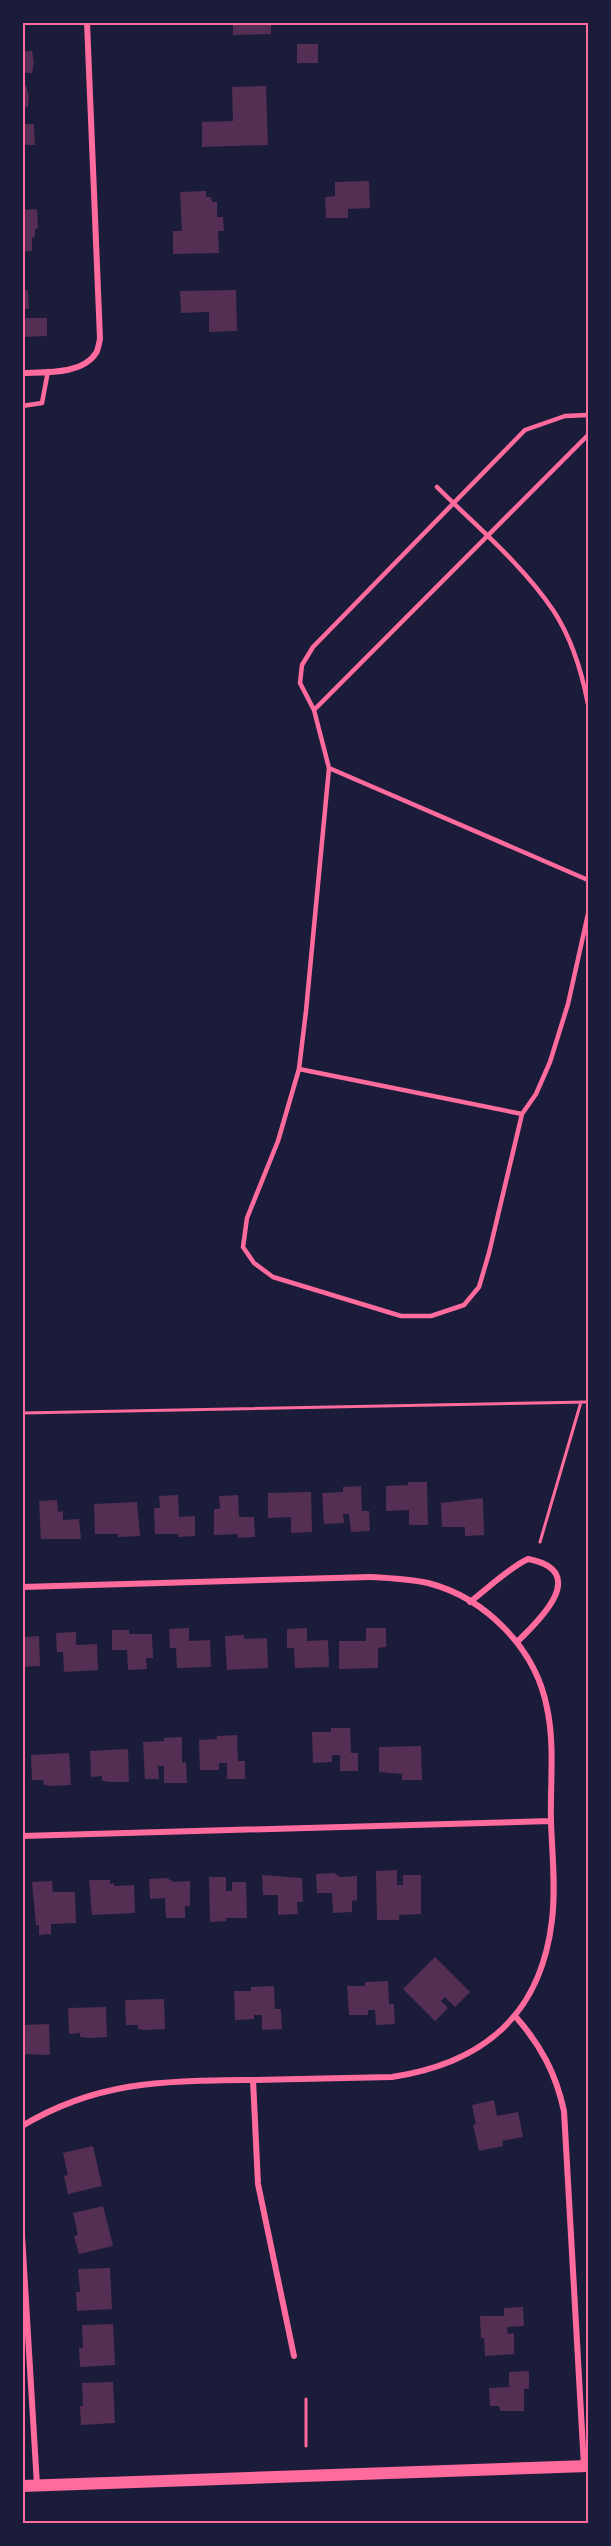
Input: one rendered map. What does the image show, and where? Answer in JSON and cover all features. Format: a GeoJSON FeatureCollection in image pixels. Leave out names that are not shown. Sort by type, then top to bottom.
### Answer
{"type":"FeatureCollection","features":[{"type":"Feature","properties":{"kind":"main road"},"geometry":{"type":"LineString","coordinates":[[22,2486],[586,2467]]}},
{"type":"Feature","properties":{"kind":"street"},"geometry":{"type":"LineString","coordinates":[[22,374],[70,370],[86,362],[96,353],[100,339],[87,22]]}},
{"type":"Feature","properties":{"kind":"street"},"geometry":{"type":"LineString","coordinates":[[470,1602],[499,1581],[516,1564],[528,1559],[550,1567],[557,1575],[557,1593],[539,1620],[518,1641]]}},
{"type":"Feature","properties":{"kind":"street"},"geometry":{"type":"LineString","coordinates":[[22,1587],[402,1578],[444,1588],[470,1602],[518,1641],[537,1674],[548,1708],[553,1918],[549,1944],[535,1984],[515,2016],[475,2050],[453,2062],[423,2072],[392,2077],[195,2081],[120,2087],[70,2101],[22,2126]]}},
{"type":"Feature","properties":{"kind":"street"},"geometry":{"type":"LineString","coordinates":[[22,1836],[551,1821]]}},
{"type":"Feature","properties":{"kind":"street"},"geometry":{"type":"LineString","coordinates":[[515,2016],[531,2034],[548,2060],[559,2088],[564,2111],[586,2467]]}},
{"type":"Feature","properties":{"kind":"street"},"geometry":{"type":"LineString","coordinates":[[253,2080],[258,2184],[294,2356]]}},
{"type":"Feature","properties":{"kind":"street"},"geometry":{"type":"LineString","coordinates":[[22,2235],[37,2486]]}},
{"type":"Feature","properties":{"kind":"lane"},"geometry":{"type":"LineString","coordinates":[[22,406],[42,403],[48,371]]}},
{"type":"Feature","properties":{"kind":"lane"},"geometry":{"type":"LineString","coordinates":[[588,415],[565,416],[525,430],[452,502],[313,647],[302,664],[300,683],[314,710],[329,768],[299,1069],[278,1141],[247,1218],[243,1247],[254,1263],[273,1277],[400,1316],[431,1316],[464,1305],[479,1287],[522,1114],[537,1094],[550,1062],[573,985],[588,914]]}},
{"type":"Feature","properties":{"kind":"lane"},"geometry":{"type":"LineString","coordinates":[[314,710],[588,435]]}},
{"type":"Feature","properties":{"kind":"lane"},"geometry":{"type":"LineString","coordinates":[[437,487],[521,569],[554,611],[575,657],[588,704]]}},
{"type":"Feature","properties":{"kind":"lane"},"geometry":{"type":"LineString","coordinates":[[329,768],[588,880]]}},
{"type":"Feature","properties":{"kind":"lane"},"geometry":{"type":"LineString","coordinates":[[299,1069],[522,1114]]}},
{"type":"Feature","properties":{"kind":"path"},"geometry":{"type":"LineString","coordinates":[[540,1542],[581,1402]]}},
{"type":"Feature","properties":{"kind":"path"},"geometry":{"type":"LineString","coordinates":[[22,1413],[588,1402]]}},
{"type":"Feature","properties":{"kind":"path"},"geometry":{"type":"LineString","coordinates":[[306,2399],[306,2446]]}},
{"type":"Feature","properties":{"kind":"building"},"geometry":{"type":"Polygon","coordinates":[[[233,22],[271,22],[271,34],[233,35],[233,22]]]}},
{"type":"Feature","properties":{"kind":"building"},"geometry":{"type":"Polygon","coordinates":[[[297,44],[318,44],[318,63],[297,63],[297,44]]]}},
{"type":"Feature","properties":{"kind":"building"},"geometry":{"type":"Polygon","coordinates":[[[22,51],[32,51],[34,62],[32,73],[22,73],[22,51]]]}},
{"type":"Feature","properties":{"kind":"building"},"geometry":{"type":"Polygon","coordinates":[[[22,85],[26,85],[29,97],[28,107],[22,108],[22,85]]]}},
{"type":"Feature","properties":{"kind":"building"},"geometry":{"type":"Polygon","coordinates":[[[266,86],[268,145],[202,147],[202,122],[233,121],[232,87],[266,86]]]}},
{"type":"Feature","properties":{"kind":"building"},"geometry":{"type":"Polygon","coordinates":[[[22,124],[34,124],[35,145],[22,145],[22,124]]]}},
{"type":"Feature","properties":{"kind":"building"},"geometry":{"type":"Polygon","coordinates":[[[369,181],[370,208],[348,209],[348,218],[326,218],[325,197],[335,196],[335,182],[369,181]]]}},
{"type":"Feature","properties":{"kind":"building"},"geometry":{"type":"Polygon","coordinates":[[[206,191],[206,197],[211,197],[212,202],[217,202],[217,217],[223,217],[224,231],[218,231],[219,253],[173,254],[173,231],[182,231],[180,192],[206,191]]]}},
{"type":"Feature","properties":{"kind":"building"},"geometry":{"type":"Polygon","coordinates":[[[37,209],[38,228],[35,229],[35,237],[32,238],[32,251],[22,252],[22,210],[37,209]]]}},
{"type":"Feature","properties":{"kind":"building"},"geometry":{"type":"Polygon","coordinates":[[[22,290],[28,290],[29,309],[22,309],[22,290]]]}},
{"type":"Feature","properties":{"kind":"building"},"geometry":{"type":"Polygon","coordinates":[[[236,290],[237,331],[209,332],[209,312],[181,313],[180,291],[236,290]]]}},
{"type":"Feature","properties":{"kind":"building"},"geometry":{"type":"Polygon","coordinates":[[[22,318],[47,318],[47,336],[22,337],[22,318]]]}},
{"type":"Feature","properties":{"kind":"building"},"geometry":{"type":"Polygon","coordinates":[[[408,1482],[427,1482],[428,1525],[409,1525],[409,1510],[386,1511],[386,1486],[408,1485],[408,1482]]]}},
{"type":"Feature","properties":{"kind":"building"},"geometry":{"type":"Polygon","coordinates":[[[361,1486],[362,1511],[369,1511],[370,1531],[351,1532],[349,1514],[343,1514],[344,1523],[324,1524],[322,1493],[343,1492],[343,1487],[361,1486]]]}},
{"type":"Feature","properties":{"kind":"building"},"geometry":{"type":"Polygon","coordinates":[[[311,1492],[312,1532],[291,1533],[291,1517],[268,1518],[268,1493],[311,1492]]]}},
{"type":"Feature","properties":{"kind":"building"},"geometry":{"type":"Polygon","coordinates":[[[178,1495],[179,1517],[195,1516],[195,1536],[178,1537],[178,1534],[155,1534],[154,1508],[160,1508],[159,1496],[178,1495]]]}},
{"type":"Feature","properties":{"kind":"building"},"geometry":{"type":"Polygon","coordinates":[[[238,1495],[239,1517],[254,1517],[255,1537],[238,1538],[238,1534],[214,1535],[214,1509],[220,1509],[219,1496],[238,1495]]]}},
{"type":"Feature","properties":{"kind":"building"},"geometry":{"type":"Polygon","coordinates":[[[483,1498],[484,1535],[465,1536],[465,1527],[442,1527],[441,1503],[483,1498]]]}},
{"type":"Feature","properties":{"kind":"building"},"geometry":{"type":"Polygon","coordinates":[[[57,1500],[58,1512],[63,1511],[63,1520],[79,1519],[81,1539],[41,1539],[39,1501],[57,1500]]]}},
{"type":"Feature","properties":{"kind":"building"},"geometry":{"type":"Polygon","coordinates":[[[137,1502],[140,1536],[118,1537],[118,1534],[95,1534],[94,1504],[137,1502]]]}},
{"type":"Feature","properties":{"kind":"building"},"geometry":{"type":"Polygon","coordinates":[[[189,1628],[189,1641],[210,1640],[211,1667],[177,1668],[176,1648],[170,1648],[169,1629],[189,1628]]]}},
{"type":"Feature","properties":{"kind":"building"},"geometry":{"type":"Polygon","coordinates":[[[307,1628],[307,1641],[328,1640],[329,1667],[295,1668],[294,1648],[287,1648],[287,1629],[307,1628]]]}},
{"type":"Feature","properties":{"kind":"building"},"geometry":{"type":"Polygon","coordinates":[[[366,1628],[386,1628],[386,1647],[378,1648],[378,1668],[339,1669],[339,1641],[366,1641],[366,1628]]]}},
{"type":"Feature","properties":{"kind":"building"},"geometry":{"type":"Polygon","coordinates":[[[112,1630],[129,1630],[129,1634],[152,1634],[153,1658],[146,1658],[147,1669],[128,1670],[127,1650],[112,1650],[112,1630]]]}},
{"type":"Feature","properties":{"kind":"building"},"geometry":{"type":"Polygon","coordinates":[[[76,1632],[76,1645],[97,1644],[98,1670],[64,1672],[63,1652],[57,1652],[56,1633],[76,1632]]]}},
{"type":"Feature","properties":{"kind":"building"},"geometry":{"type":"Polygon","coordinates":[[[244,1635],[244,1639],[267,1638],[268,1668],[227,1670],[225,1636],[244,1635]]]}},
{"type":"Feature","properties":{"kind":"building"},"geometry":{"type":"Polygon","coordinates":[[[39,1636],[40,1666],[22,1667],[22,1637],[39,1636]]]}},
{"type":"Feature","properties":{"kind":"building"},"geometry":{"type":"Polygon","coordinates":[[[331,1728],[350,1728],[351,1753],[358,1753],[358,1771],[340,1771],[340,1755],[332,1755],[332,1762],[313,1763],[312,1732],[331,1732],[331,1728]]]}},
{"type":"Feature","properties":{"kind":"building"},"geometry":{"type":"Polygon","coordinates":[[[237,1735],[238,1761],[245,1761],[245,1779],[227,1779],[227,1763],[219,1763],[219,1770],[200,1770],[199,1740],[237,1735]]]}},
{"type":"Feature","properties":{"kind":"building"},"geometry":{"type":"Polygon","coordinates":[[[182,1737],[182,1763],[186,1762],[187,1783],[164,1783],[164,1766],[158,1766],[159,1779],[145,1779],[143,1742],[182,1737]]]}},
{"type":"Feature","properties":{"kind":"building"},"geometry":{"type":"Polygon","coordinates":[[[421,1746],[422,1780],[402,1780],[402,1774],[379,1772],[379,1747],[421,1746]]]}},
{"type":"Feature","properties":{"kind":"building"},"geometry":{"type":"Polygon","coordinates":[[[128,1749],[129,1782],[102,1781],[102,1776],[91,1777],[90,1751],[128,1749]]]}},
{"type":"Feature","properties":{"kind":"building"},"geometry":{"type":"Polygon","coordinates":[[[69,1753],[71,1785],[44,1785],[43,1780],[32,1780],[31,1755],[69,1753]]]}},
{"type":"Feature","properties":{"kind":"building"},"geometry":{"type":"Polygon","coordinates":[[[397,1870],[397,1885],[403,1885],[403,1875],[421,1875],[421,1914],[399,1915],[399,1920],[377,1920],[376,1871],[397,1870]]]}},
{"type":"Feature","properties":{"kind":"building"},"geometry":{"type":"Polygon","coordinates":[[[334,1873],[340,1877],[357,1876],[357,1900],[352,1901],[352,1912],[333,1913],[332,1893],[317,1893],[316,1874],[334,1873]]]}},
{"type":"Feature","properties":{"kind":"building"},"geometry":{"type":"Polygon","coordinates":[[[262,1875],[302,1878],[303,1902],[297,1902],[298,1914],[278,1915],[278,1895],[263,1895],[262,1875]]]}},
{"type":"Feature","properties":{"kind":"building"},"geometry":{"type":"Polygon","coordinates":[[[209,1877],[226,1877],[226,1891],[232,1891],[232,1882],[246,1882],[247,1918],[226,1918],[226,1921],[210,1922],[209,1877]]]}},
{"type":"Feature","properties":{"kind":"building"},"geometry":{"type":"Polygon","coordinates":[[[167,1878],[173,1882],[190,1881],[190,1906],[185,1906],[185,1918],[166,1918],[165,1898],[150,1899],[149,1879],[167,1878]]]}},
{"type":"Feature","properties":{"kind":"building"},"geometry":{"type":"Polygon","coordinates":[[[89,1880],[110,1880],[110,1884],[114,1883],[114,1886],[134,1885],[135,1913],[92,1915],[89,1880]]]}},
{"type":"Feature","properties":{"kind":"building"},"geometry":{"type":"Polygon","coordinates":[[[52,1881],[53,1892],[75,1892],[76,1923],[51,1924],[51,1934],[39,1935],[32,1882],[52,1881]]]}},
{"type":"Feature","properties":{"kind":"building"},"geometry":{"type":"Polygon","coordinates":[[[435,1957],[470,1992],[455,2007],[445,1997],[441,2001],[448,2008],[435,2021],[403,1989],[435,1957]]]}},
{"type":"Feature","properties":{"kind":"building"},"geometry":{"type":"Polygon","coordinates":[[[388,1981],[389,2004],[394,2004],[395,2024],[376,2025],[375,2010],[368,2010],[368,2015],[349,2015],[347,1986],[365,1986],[365,1982],[388,1981]]]}},
{"type":"Feature","properties":{"kind":"building"},"geometry":{"type":"Polygon","coordinates":[[[274,1986],[275,2009],[281,2009],[282,2029],[262,2030],[262,2015],[254,2015],[254,2019],[235,2020],[234,1991],[251,1991],[251,1987],[274,1986]]]}},
{"type":"Feature","properties":{"kind":"building"},"geometry":{"type":"Polygon","coordinates":[[[164,1999],[165,2029],[146,2030],[138,2029],[138,2025],[126,2025],[125,2000],[164,1999]]]}},
{"type":"Feature","properties":{"kind":"building"},"geometry":{"type":"Polygon","coordinates":[[[106,2007],[107,2037],[89,2038],[80,2037],[80,2033],[69,2034],[68,2008],[106,2007]]]}},
{"type":"Feature","properties":{"kind":"building"},"geometry":{"type":"Polygon","coordinates":[[[49,2024],[50,2055],[23,2054],[22,2025],[49,2024]]]}},
{"type":"Feature","properties":{"kind":"building"},"geometry":{"type":"Polygon","coordinates":[[[494,2100],[497,2116],[518,2112],[523,2137],[502,2141],[503,2146],[479,2151],[473,2125],[476,2124],[472,2105],[494,2100]]]}},
{"type":"Feature","properties":{"kind":"building"},"geometry":{"type":"Polygon","coordinates":[[[93,2146],[102,2186],[68,2194],[64,2176],[68,2175],[63,2153],[93,2146]]]}},
{"type":"Feature","properties":{"kind":"building"},"geometry":{"type":"Polygon","coordinates":[[[103,2206],[113,2246],[79,2254],[74,2236],[78,2235],[73,2213],[103,2206]]]}},
{"type":"Feature","properties":{"kind":"building"},"geometry":{"type":"Polygon","coordinates":[[[110,2268],[112,2309],[77,2311],[76,2292],[80,2292],[78,2269],[110,2268]]]}},
{"type":"Feature","properties":{"kind":"building"},"geometry":{"type":"Polygon","coordinates":[[[523,2307],[524,2326],[507,2327],[508,2334],[514,2333],[514,2354],[485,2356],[480,2316],[504,2316],[504,2308],[523,2307]]]}},
{"type":"Feature","properties":{"kind":"building"},"geometry":{"type":"Polygon","coordinates":[[[113,2324],[115,2365],[80,2367],[79,2348],[83,2348],[82,2325],[113,2324]]]}},
{"type":"Feature","properties":{"kind":"building"},"geometry":{"type":"Polygon","coordinates":[[[529,2371],[529,2389],[524,2389],[524,2411],[500,2411],[499,2406],[490,2406],[489,2388],[509,2387],[509,2372],[529,2371]]]}},
{"type":"Feature","properties":{"kind":"building"},"geometry":{"type":"Polygon","coordinates":[[[113,2382],[115,2423],[81,2425],[82,2383],[113,2382]]]}}]}
